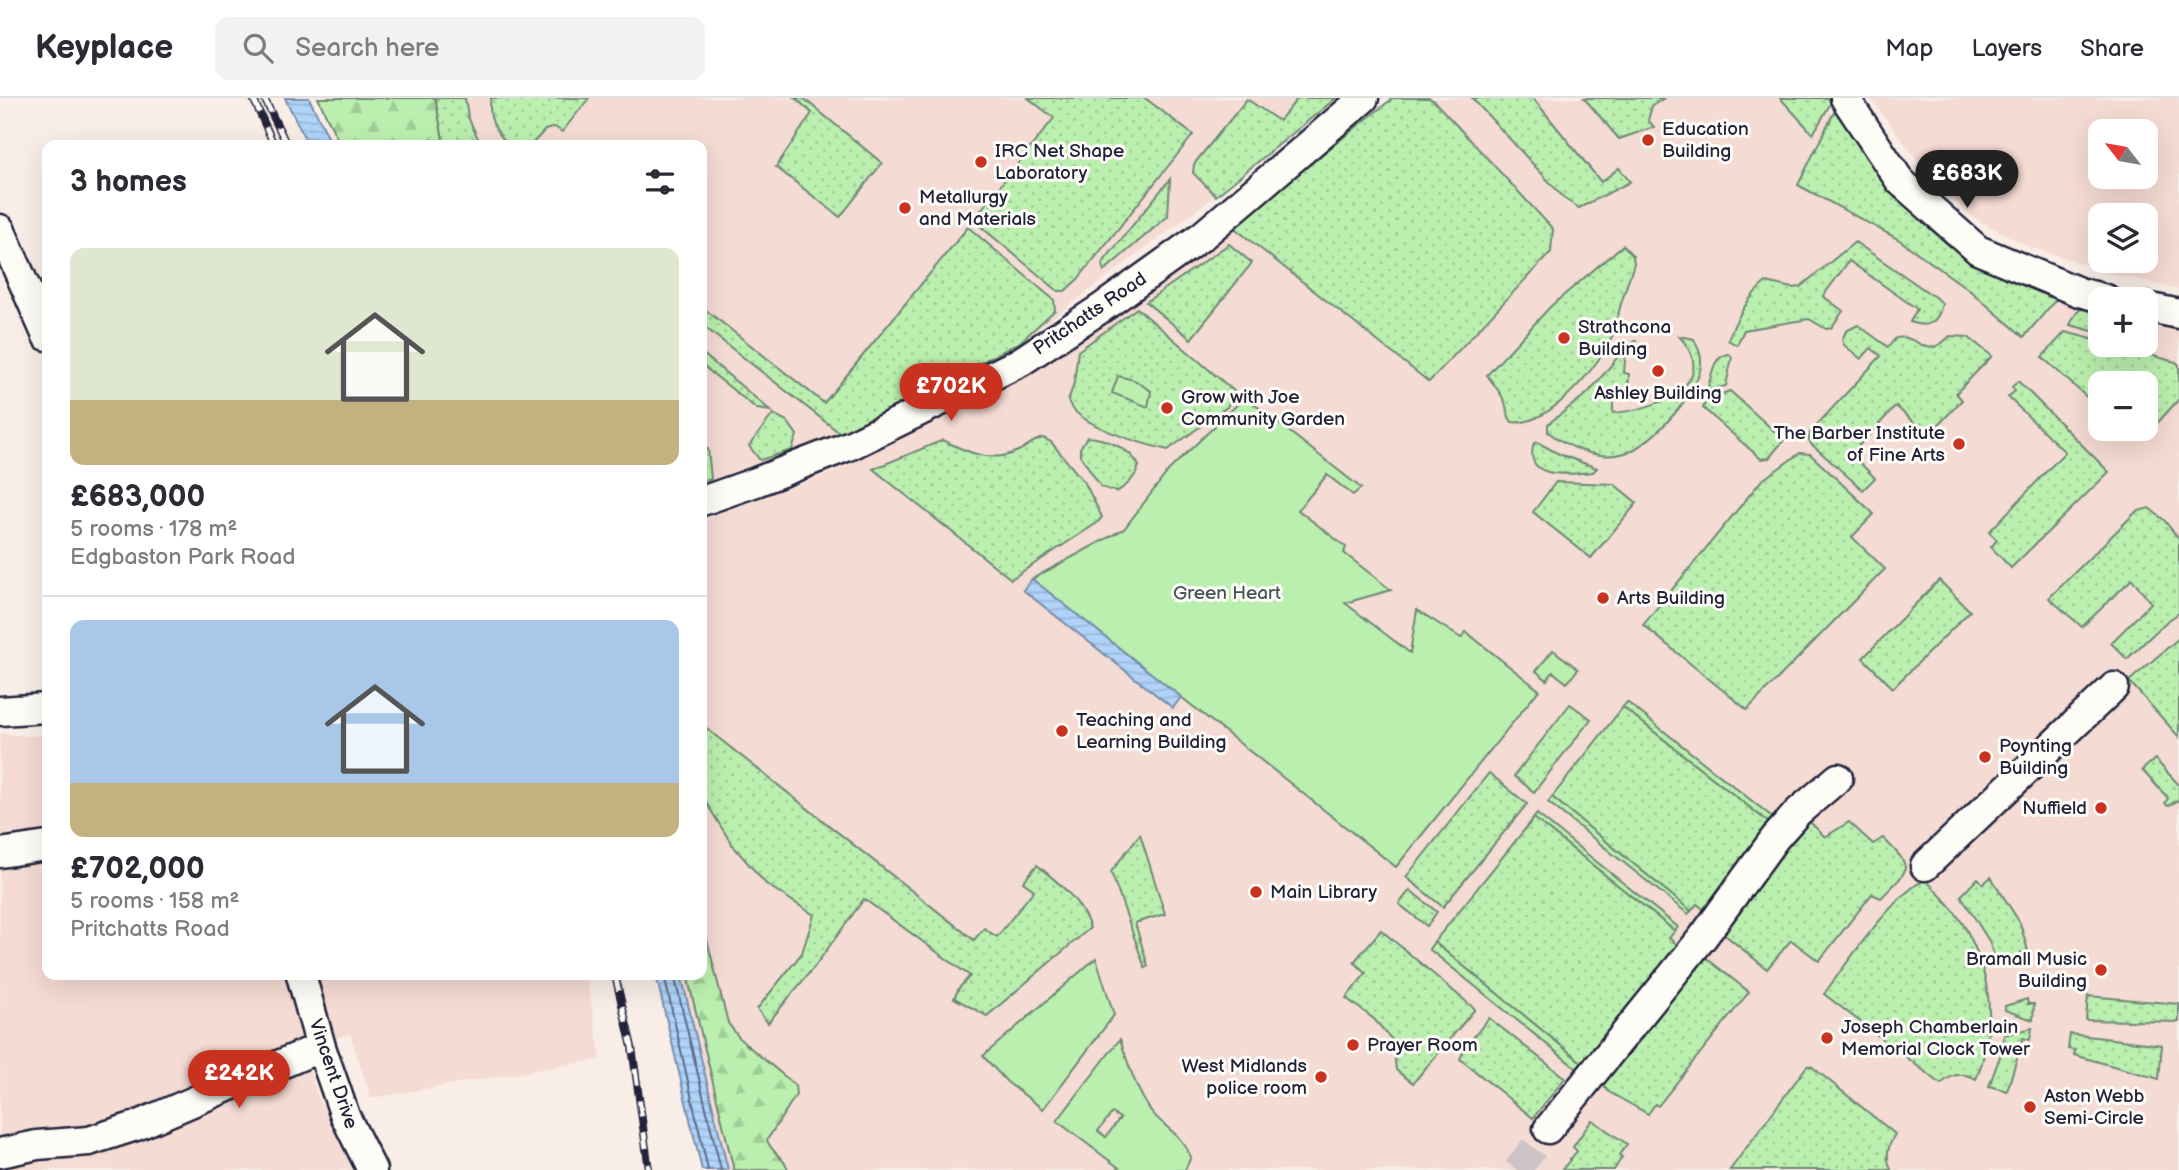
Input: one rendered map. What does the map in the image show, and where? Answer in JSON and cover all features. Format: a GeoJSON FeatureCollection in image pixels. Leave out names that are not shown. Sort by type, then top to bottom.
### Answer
{"type":"FeatureCollection","features":[{"type":"Feature","properties":{"kind":"street","name":"Pritchatts Road"},"geometry":{"type":"LineString","coordinates":[[707,499],[851,445],[1020,362],[1202,236],[1364,98]]}},
{"type":"Feature","properties":{"kind":"street"},"geometry":{"type":"LineString","coordinates":[[1845,98],[1900,181],[1978,250],[2088,294]]}},
{"type":"Feature","properties":{"kind":"street"},"geometry":{"type":"LineString","coordinates":[[0,229],[42,325]]}},
{"type":"Feature","properties":{"kind":"street"},"geometry":{"type":"LineString","coordinates":[[2158,310],[2179,314]]}},
{"type":"Feature","properties":{"kind":"street"},"geometry":{"type":"LineString","coordinates":[[1925,866],[2114,687]]}},
{"type":"Feature","properties":{"kind":"street"},"geometry":{"type":"LineString","coordinates":[[0,711],[42,708]]}},
{"type":"Feature","properties":{"kind":"street"},"geometry":{"type":"LineString","coordinates":[[1548,1129],[1703,937],[1775,838],[1798,812],[1838,778]]}},
{"type":"Feature","properties":{"kind":"street"},"geometry":{"type":"LineString","coordinates":[[0,853],[42,847]]}},
{"type":"Feature","properties":{"kind":"street","name":"Vincent Drive"},"geometry":{"type":"LineString","coordinates":[[302,980],[321,1047],[345,1116],[372,1170]]}},
{"type":"Feature","properties":{"kind":"street"},"geometry":{"type":"LineString","coordinates":[[0,1153],[89,1141],[136,1126],[321,1047]]}},
{"type":"Feature","properties":{"kind":"shaded area"},"geometry":{"type":"Polygon","coordinates":[[[338,98],[1336,98],[1247,172],[1019,343],[841,434],[789,455],[707,480],[707,140],[359,140],[338,98]]]}},
{"type":"Feature","properties":{"kind":"shaded area"},"geometry":{"type":"Polygon","coordinates":[[[1393,98],[1820,98],[1878,181],[1968,264],[2088,310],[2088,357],[2158,357],[2158,327],[2179,330],[2179,1170],[728,1170],[682,980],[707,980],[707,518],[845,467],[1031,368],[1232,226],[1393,98]]]}},
{"type":"Feature","properties":{"kind":"shaded area"},"geometry":{"type":"Polygon","coordinates":[[[1870,98],[2179,98],[2179,290],[2110,273],[2158,273],[2158,203],[2088,203],[2088,266],[2028,246],[1974,218],[1936,184],[1870,98]]]}},
{"type":"Feature","properties":{"kind":"shaded area"},"geometry":{"type":"Polygon","coordinates":[[[0,734],[42,735],[42,980],[587,980],[601,1059],[371,1098],[350,1033],[303,1051],[316,1092],[352,1170],[0,1170],[0,734]]]}},
{"type":"Feature","properties":{"kind":"green space"},"geometry":{"type":"Polygon","coordinates":[[[318,98],[435,98],[443,140],[338,140],[318,98]]]}},
{"type":"Feature","properties":{"kind":"green space"},"geometry":{"type":"Polygon","coordinates":[[[435,98],[465,98],[468,117],[479,140],[443,140],[435,98]]]}},
{"type":"Feature","properties":{"kind":"green space"},"geometry":{"type":"Polygon","coordinates":[[[491,98],[589,98],[562,132],[555,127],[545,130],[536,140],[504,140],[493,123],[490,112],[491,98]]]}},
{"type":"Feature","properties":{"kind":"green space"},"geometry":{"type":"Polygon","coordinates":[[[795,98],[803,98],[882,163],[840,217],[776,167],[812,113],[795,98]]]}},
{"type":"Feature","properties":{"kind":"green space"},"geometry":{"type":"Polygon","coordinates":[[[1028,98],[1145,98],[1193,135],[1078,279],[1065,291],[1058,291],[973,220],[1054,118],[1028,98]]]}},
{"type":"Feature","properties":{"kind":"green space"},"geometry":{"type":"Polygon","coordinates":[[[1298,98],[1336,98],[1216,196],[1193,173],[1194,164],[1247,99],[1279,121],[1298,98]]]}},
{"type":"Feature","properties":{"kind":"green space"},"geometry":{"type":"Polygon","coordinates":[[[1393,98],[1433,100],[1553,229],[1551,252],[1429,382],[1232,226],[1393,98]]]}},
{"type":"Feature","properties":{"kind":"green space"},"geometry":{"type":"Polygon","coordinates":[[[1472,98],[1533,98],[1601,182],[1619,168],[1630,182],[1579,208],[1565,199],[1472,98]]]}},
{"type":"Feature","properties":{"kind":"green space"},"geometry":{"type":"Polygon","coordinates":[[[1584,98],[1664,98],[1652,106],[1648,120],[1654,127],[1619,139],[1584,98]]]}},
{"type":"Feature","properties":{"kind":"green space"},"geometry":{"type":"Polygon","coordinates":[[[1780,98],[1830,98],[1832,101],[1813,134],[1780,98]]]}},
{"type":"Feature","properties":{"kind":"green space"},"geometry":{"type":"Polygon","coordinates":[[[1835,110],[1896,191],[1931,230],[1950,246],[1991,272],[2059,296],[2024,337],[1968,289],[1898,239],[1798,185],[1835,110]]]}},
{"type":"Feature","properties":{"kind":"green space"},"geometry":{"type":"Polygon","coordinates":[[[1170,179],[1168,216],[1104,271],[1102,265],[1107,257],[1170,179]]]}},
{"type":"Feature","properties":{"kind":"green space"},"geometry":{"type":"Polygon","coordinates":[[[968,227],[1054,300],[1055,310],[1019,343],[841,434],[707,329],[707,311],[824,403],[968,227]]]}},
{"type":"Feature","properties":{"kind":"green space"},"geometry":{"type":"Polygon","coordinates":[[[1855,242],[1939,300],[1942,304],[1935,320],[1922,325],[1910,322],[1917,309],[1849,261],[1823,296],[1843,311],[1831,328],[1826,329],[1809,319],[1744,330],[1737,345],[1728,340],[1743,309],[1766,282],[1792,288],[1800,287],[1855,242]]]}},
{"type":"Feature","properties":{"kind":"green space"},"geometry":{"type":"Polygon","coordinates":[[[1229,244],[1252,263],[1191,339],[1146,302],[1229,244]]]}},
{"type":"Feature","properties":{"kind":"green space"},"geometry":{"type":"Polygon","coordinates":[[[1623,245],[1633,256],[1634,263],[1615,330],[1608,345],[1586,376],[1557,404],[1542,415],[1527,421],[1512,422],[1503,398],[1487,375],[1551,306],[1623,245]]]}},
{"type":"Feature","properties":{"kind":"green space"},"geometry":{"type":"Polygon","coordinates":[[[2088,307],[2088,330],[2070,325],[2078,311],[2088,307]]]}},
{"type":"Feature","properties":{"kind":"green space"},"geometry":{"type":"Polygon","coordinates":[[[1137,308],[1235,392],[1227,407],[1168,450],[1097,426],[1074,410],[1068,401],[1074,383],[1078,351],[1137,308]]]}},
{"type":"Feature","properties":{"kind":"green space"},"geometry":{"type":"Polygon","coordinates":[[[1858,325],[1888,347],[1896,338],[1934,347],[1950,336],[1968,337],[1992,356],[1956,393],[1962,400],[1928,436],[1896,406],[1851,454],[1875,478],[1863,490],[1811,444],[1808,438],[1811,431],[1881,356],[1871,348],[1861,359],[1844,345],[1842,340],[1846,331],[1858,325]]]}},
{"type":"Feature","properties":{"kind":"green space"},"geometry":{"type":"Polygon","coordinates":[[[2065,332],[2088,338],[2088,357],[2157,357],[2176,362],[2179,365],[2179,399],[2158,422],[2158,371],[2088,371],[2088,398],[2042,357],[2065,332]]]}},
{"type":"Feature","properties":{"kind":"green space"},"geometry":{"type":"Polygon","coordinates":[[[1679,336],[1694,339],[1701,358],[1698,376],[1683,403],[1648,440],[1625,453],[1605,455],[1575,448],[1548,432],[1548,424],[1589,392],[1621,353],[1636,340],[1625,359],[1624,373],[1629,374],[1628,391],[1613,395],[1613,413],[1647,407],[1678,392],[1688,381],[1693,368],[1691,353],[1679,336]]]}},
{"type":"Feature","properties":{"kind":"green space"},"geometry":{"type":"Polygon","coordinates":[[[1729,354],[1732,357],[1726,386],[1707,390],[1716,363],[1729,354]]]}},
{"type":"Feature","properties":{"kind":"green space"},"geometry":{"type":"Polygon","coordinates":[[[707,357],[771,411],[757,409],[707,369],[707,357]]]}},
{"type":"Feature","properties":{"kind":"green space"},"geometry":{"type":"Polygon","coordinates":[[[1118,376],[1134,380],[1151,391],[1148,407],[1112,393],[1118,376]]]}},
{"type":"Feature","properties":{"kind":"green space"},"geometry":{"type":"Polygon","coordinates":[[[2018,381],[2109,472],[2011,568],[1991,547],[1997,540],[1989,532],[2065,452],[2008,397],[2015,391],[2012,387],[2018,381]]]}},
{"type":"Feature","properties":{"kind":"green space"},"geometry":{"type":"Polygon","coordinates":[[[1730,391],[1784,440],[1769,458],[1761,459],[1703,408],[1706,400],[1730,391]]]}},
{"type":"Feature","properties":{"kind":"green space","name":"Green Heart"},"geometry":{"type":"Polygon","coordinates":[[[1245,397],[1361,488],[1353,495],[1327,475],[1298,510],[1346,547],[1344,553],[1391,590],[1345,603],[1410,653],[1417,610],[1461,638],[1466,632],[1539,690],[1396,867],[1032,579],[1124,529],[1169,470],[1245,397]]]}},
{"type":"Feature","properties":{"kind":"green space"},"geometry":{"type":"Polygon","coordinates":[[[773,414],[787,421],[797,435],[792,450],[760,460],[749,446],[773,414]]]}},
{"type":"Feature","properties":{"kind":"green space"},"geometry":{"type":"Polygon","coordinates":[[[1087,437],[1117,446],[1135,460],[1139,466],[1124,487],[1116,492],[1101,487],[1080,455],[1080,448],[1087,437]]]}},
{"type":"Feature","properties":{"kind":"green space"},"geometry":{"type":"Polygon","coordinates":[[[1043,438],[1051,442],[1085,483],[1102,517],[1097,523],[1011,579],[873,469],[943,440],[980,455],[999,456],[1009,455],[1043,438]]]}},
{"type":"Feature","properties":{"kind":"green space"},"geometry":{"type":"Polygon","coordinates":[[[1537,442],[1559,454],[1597,468],[1593,472],[1572,474],[1541,469],[1535,464],[1532,455],[1534,443],[1537,442]]]}},
{"type":"Feature","properties":{"kind":"green space"},"geometry":{"type":"Polygon","coordinates":[[[707,449],[711,479],[707,480],[707,449]]]}},
{"type":"Feature","properties":{"kind":"green space"},"geometry":{"type":"Polygon","coordinates":[[[1800,453],[1810,454],[1874,514],[1852,537],[1885,569],[1747,710],[1643,625],[1761,481],[1800,453]]]}},
{"type":"Feature","properties":{"kind":"green space"},"geometry":{"type":"Polygon","coordinates":[[[1556,482],[1614,484],[1637,503],[1591,558],[1533,512],[1556,482]]]}},
{"type":"Feature","properties":{"kind":"green space"},"geometry":{"type":"Polygon","coordinates":[[[2149,508],[2164,520],[2179,539],[2179,613],[2127,659],[2111,643],[2151,603],[2132,579],[2082,627],[2049,598],[2136,512],[2149,508]]]}},
{"type":"Feature","properties":{"kind":"green space"},"geometry":{"type":"Polygon","coordinates":[[[1939,580],[1970,611],[1893,688],[1863,658],[1939,580]]]}},
{"type":"Feature","properties":{"kind":"green space"},"geometry":{"type":"Polygon","coordinates":[[[2179,638],[2179,737],[2129,681],[2179,638]]]}},
{"type":"Feature","properties":{"kind":"green space"},"geometry":{"type":"Polygon","coordinates":[[[1553,650],[1578,669],[1567,683],[1553,672],[1547,680],[1536,671],[1553,650]]]}},
{"type":"Feature","properties":{"kind":"green space"},"geometry":{"type":"Polygon","coordinates":[[[1627,702],[1776,820],[1772,825],[1623,707],[1627,702]]]}},
{"type":"Feature","properties":{"kind":"green space"},"geometry":{"type":"Polygon","coordinates":[[[1570,704],[1591,719],[1534,792],[1514,776],[1570,704]]]}},
{"type":"Feature","properties":{"kind":"green space"},"geometry":{"type":"Polygon","coordinates":[[[1623,707],[1772,825],[1708,913],[1697,904],[1691,911],[1552,797],[1623,707]]]}},
{"type":"Feature","properties":{"kind":"green space"},"geometry":{"type":"Polygon","coordinates":[[[707,729],[974,940],[984,928],[997,937],[1034,890],[1023,882],[1037,865],[1075,900],[1090,928],[987,1016],[954,998],[970,976],[864,899],[815,966],[768,1023],[757,1009],[802,953],[814,915],[766,884],[733,846],[707,804],[707,729]]]}},
{"type":"Feature","properties":{"kind":"green space"},"geometry":{"type":"Polygon","coordinates":[[[2155,759],[2179,785],[2179,800],[2168,806],[2165,803],[2168,798],[2142,770],[2155,759]]]}},
{"type":"Feature","properties":{"kind":"green space"},"geometry":{"type":"Polygon","coordinates":[[[1489,773],[1527,804],[1443,907],[1406,877],[1489,773]]]}},
{"type":"Feature","properties":{"kind":"green space"},"geometry":{"type":"Polygon","coordinates":[[[1552,797],[1691,911],[1688,914],[1548,802],[1552,797]]]}},
{"type":"Feature","properties":{"kind":"green space"},"geometry":{"type":"Polygon","coordinates":[[[1537,814],[1678,927],[1675,931],[1534,818],[1537,814]]]}},
{"type":"Feature","properties":{"kind":"green space"},"geometry":{"type":"Polygon","coordinates":[[[1534,818],[1675,931],[1669,938],[1680,947],[1586,1066],[1434,942],[1534,818]]]}},
{"type":"Feature","properties":{"kind":"green space"},"geometry":{"type":"Polygon","coordinates":[[[1810,822],[1825,837],[1849,822],[1873,844],[1883,838],[1900,856],[1905,868],[1903,874],[1881,898],[1872,894],[1819,961],[1791,940],[1767,969],[1719,930],[1784,845],[1810,822]]]}},
{"type":"Feature","properties":{"kind":"green space"},"geometry":{"type":"Polygon","coordinates":[[[1140,834],[1165,914],[1135,923],[1148,966],[1145,968],[1111,872],[1140,834]]]}},
{"type":"Feature","properties":{"kind":"green space"},"geometry":{"type":"Polygon","coordinates":[[[1991,877],[2020,923],[2028,951],[2021,952],[2022,960],[1995,959],[1989,941],[1961,896],[1978,878],[1983,884],[1991,877]]]}},
{"type":"Feature","properties":{"kind":"green space"},"geometry":{"type":"Polygon","coordinates":[[[1926,880],[1963,924],[1982,967],[1989,1004],[1989,1023],[1983,1060],[1976,1079],[1958,1075],[1941,1084],[1824,994],[1886,913],[1914,886],[1926,880]]]}},
{"type":"Feature","properties":{"kind":"green space"},"geometry":{"type":"Polygon","coordinates":[[[1410,890],[1437,912],[1427,926],[1399,904],[1410,890]]]}},
{"type":"Feature","properties":{"kind":"green space"},"geometry":{"type":"Polygon","coordinates":[[[1381,930],[1475,1009],[1413,1083],[1396,1070],[1393,1041],[1374,1019],[1346,998],[1366,973],[1354,962],[1381,930]]]}},
{"type":"Feature","properties":{"kind":"green space"},"geometry":{"type":"Polygon","coordinates":[[[707,940],[728,1023],[741,1040],[795,1085],[796,1095],[767,1140],[788,1170],[734,1170],[688,980],[707,980],[707,940]]]}},
{"type":"Feature","properties":{"kind":"green space"},"geometry":{"type":"Polygon","coordinates":[[[1434,942],[1586,1066],[1581,1072],[1429,949],[1434,942]]]}},
{"type":"Feature","properties":{"kind":"green space"},"geometry":{"type":"Polygon","coordinates":[[[1700,953],[1749,992],[1658,1106],[1655,1104],[1648,1114],[1609,1092],[1598,1080],[1700,953]]]}},
{"type":"Feature","properties":{"kind":"green space"},"geometry":{"type":"Polygon","coordinates":[[[1096,958],[1114,1015],[1043,1109],[1007,1082],[983,1056],[1096,958]]]}},
{"type":"Feature","properties":{"kind":"green space"},"geometry":{"type":"Polygon","coordinates":[[[2088,996],[2179,1004],[2179,1022],[2086,1020],[2088,996]]]}},
{"type":"Feature","properties":{"kind":"green space"},"geometry":{"type":"Polygon","coordinates":[[[2027,999],[2028,1004],[2034,1004],[2033,1020],[2005,1010],[2005,1006],[2027,999]]]}},
{"type":"Feature","properties":{"kind":"green space"},"geometry":{"type":"Polygon","coordinates":[[[1489,1018],[1565,1078],[1533,1118],[1460,1059],[1465,1048],[1489,1018]]]}},
{"type":"Feature","properties":{"kind":"green space"},"geometry":{"type":"Polygon","coordinates":[[[2032,1028],[2030,1040],[2023,1038],[2007,1091],[1989,1086],[2002,1051],[2004,1035],[2032,1028]]]}},
{"type":"Feature","properties":{"kind":"green space"},"geometry":{"type":"Polygon","coordinates":[[[2070,1034],[2162,1045],[2159,1079],[2074,1055],[2075,1050],[2068,1049],[2070,1034]]]}},
{"type":"Feature","properties":{"kind":"green space"},"geometry":{"type":"Polygon","coordinates":[[[1120,1039],[1146,1103],[1156,1117],[1178,1137],[1191,1157],[1185,1170],[1122,1170],[1057,1121],[1120,1039]],[[1112,1113],[1098,1131],[1106,1137],[1120,1118],[1112,1113]]]}},
{"type":"Feature","properties":{"kind":"green space"},"geometry":{"type":"Polygon","coordinates":[[[1807,1066],[1811,1066],[1895,1134],[1888,1152],[1891,1170],[1730,1170],[1807,1066]]]}},
{"type":"Feature","properties":{"kind":"green space"},"geometry":{"type":"Polygon","coordinates":[[[1592,1120],[1627,1144],[1619,1155],[1622,1157],[1614,1170],[1562,1170],[1577,1151],[1573,1147],[1592,1120]]]}},
{"type":"Feature","properties":{"kind":"water"},"geometry":{"type":"Polygon","coordinates":[[[285,98],[309,98],[330,140],[306,140],[285,98]]]}},
{"type":"Feature","properties":{"kind":"water"},"geometry":{"type":"Polygon","coordinates":[[[1032,579],[1181,697],[1173,708],[1023,590],[1032,579]]]}},
{"type":"Feature","properties":{"kind":"water"},"geometry":{"type":"Polygon","coordinates":[[[657,980],[682,980],[728,1170],[702,1170],[657,980]]]}},
{"type":"Feature","properties":{"kind":"tunnel"},"geometry":{"type":"LineString","coordinates":[[1517,1170],[1548,1129]]}},
{"type":"Feature","properties":{"kind":"railway"},"geometry":{"type":"LineString","coordinates":[[253,98],[272,140]]}},
{"type":"Feature","properties":{"kind":"railway"},"geometry":{"type":"LineString","coordinates":[[264,98],[285,140]]}},
{"type":"Feature","properties":{"kind":"railway"},"geometry":{"type":"LineString","coordinates":[[616,980],[632,1047],[649,1170]]}},
{"type":"Feature","properties":{"kind":"place","name":"Education Building"},"geometry":{"type":"Point","coordinates":[1648,140]}},
{"type":"Feature","properties":{"kind":"place","name":"IRC Net Shape Laboratory"},"geometry":{"type":"Point","coordinates":[981,162]}},
{"type":"Feature","properties":{"kind":"place","name":"Metallurgy and Materials"},"geometry":{"type":"Point","coordinates":[905,208]}},
{"type":"Feature","properties":{"kind":"place","name":"Strathcona Building"},"geometry":{"type":"Point","coordinates":[1564,338]}},
{"type":"Feature","properties":{"kind":"place","name":"Ashley Building"},"geometry":{"type":"Point","coordinates":[1658,371]}},
{"type":"Feature","properties":{"kind":"place","name":"Grow with Joe Community Garden"},"geometry":{"type":"Point","coordinates":[1167,408]}},
{"type":"Feature","properties":{"kind":"place","name":"The Barber Institute of Fine Arts"},"geometry":{"type":"Point","coordinates":[1959,444]}},
{"type":"Feature","properties":{"kind":"place","name":"Arts Building"},"geometry":{"type":"Point","coordinates":[1603,598]}},
{"type":"Feature","properties":{"kind":"place","name":"Teaching and Learning Building"},"geometry":{"type":"Point","coordinates":[1062,731]}},
{"type":"Feature","properties":{"kind":"place","name":"Poynting Building"},"geometry":{"type":"Point","coordinates":[1985,757]}},
{"type":"Feature","properties":{"kind":"place","name":"Nuffield"},"geometry":{"type":"Point","coordinates":[2101,808]}},
{"type":"Feature","properties":{"kind":"place","name":"Main Library"},"geometry":{"type":"Point","coordinates":[1256,892]}},
{"type":"Feature","properties":{"kind":"place","name":"Bramall Music Building"},"geometry":{"type":"Point","coordinates":[2101,970]}},
{"type":"Feature","properties":{"kind":"place","name":"Joseph Chamberlain Memorial Clock Tower"},"geometry":{"type":"Point","coordinates":[1827,1038]}},
{"type":"Feature","properties":{"kind":"place","name":"Prayer Room"},"geometry":{"type":"Point","coordinates":[1353,1045]}},
{"type":"Feature","properties":{"kind":"place","name":"West Midlands police room"},"geometry":{"type":"Point","coordinates":[1321,1077]}},
{"type":"Feature","properties":{"kind":"place","name":"Aston Webb Semi-Circle"},"geometry":{"type":"Point","coordinates":[2030,1107]}}]}
